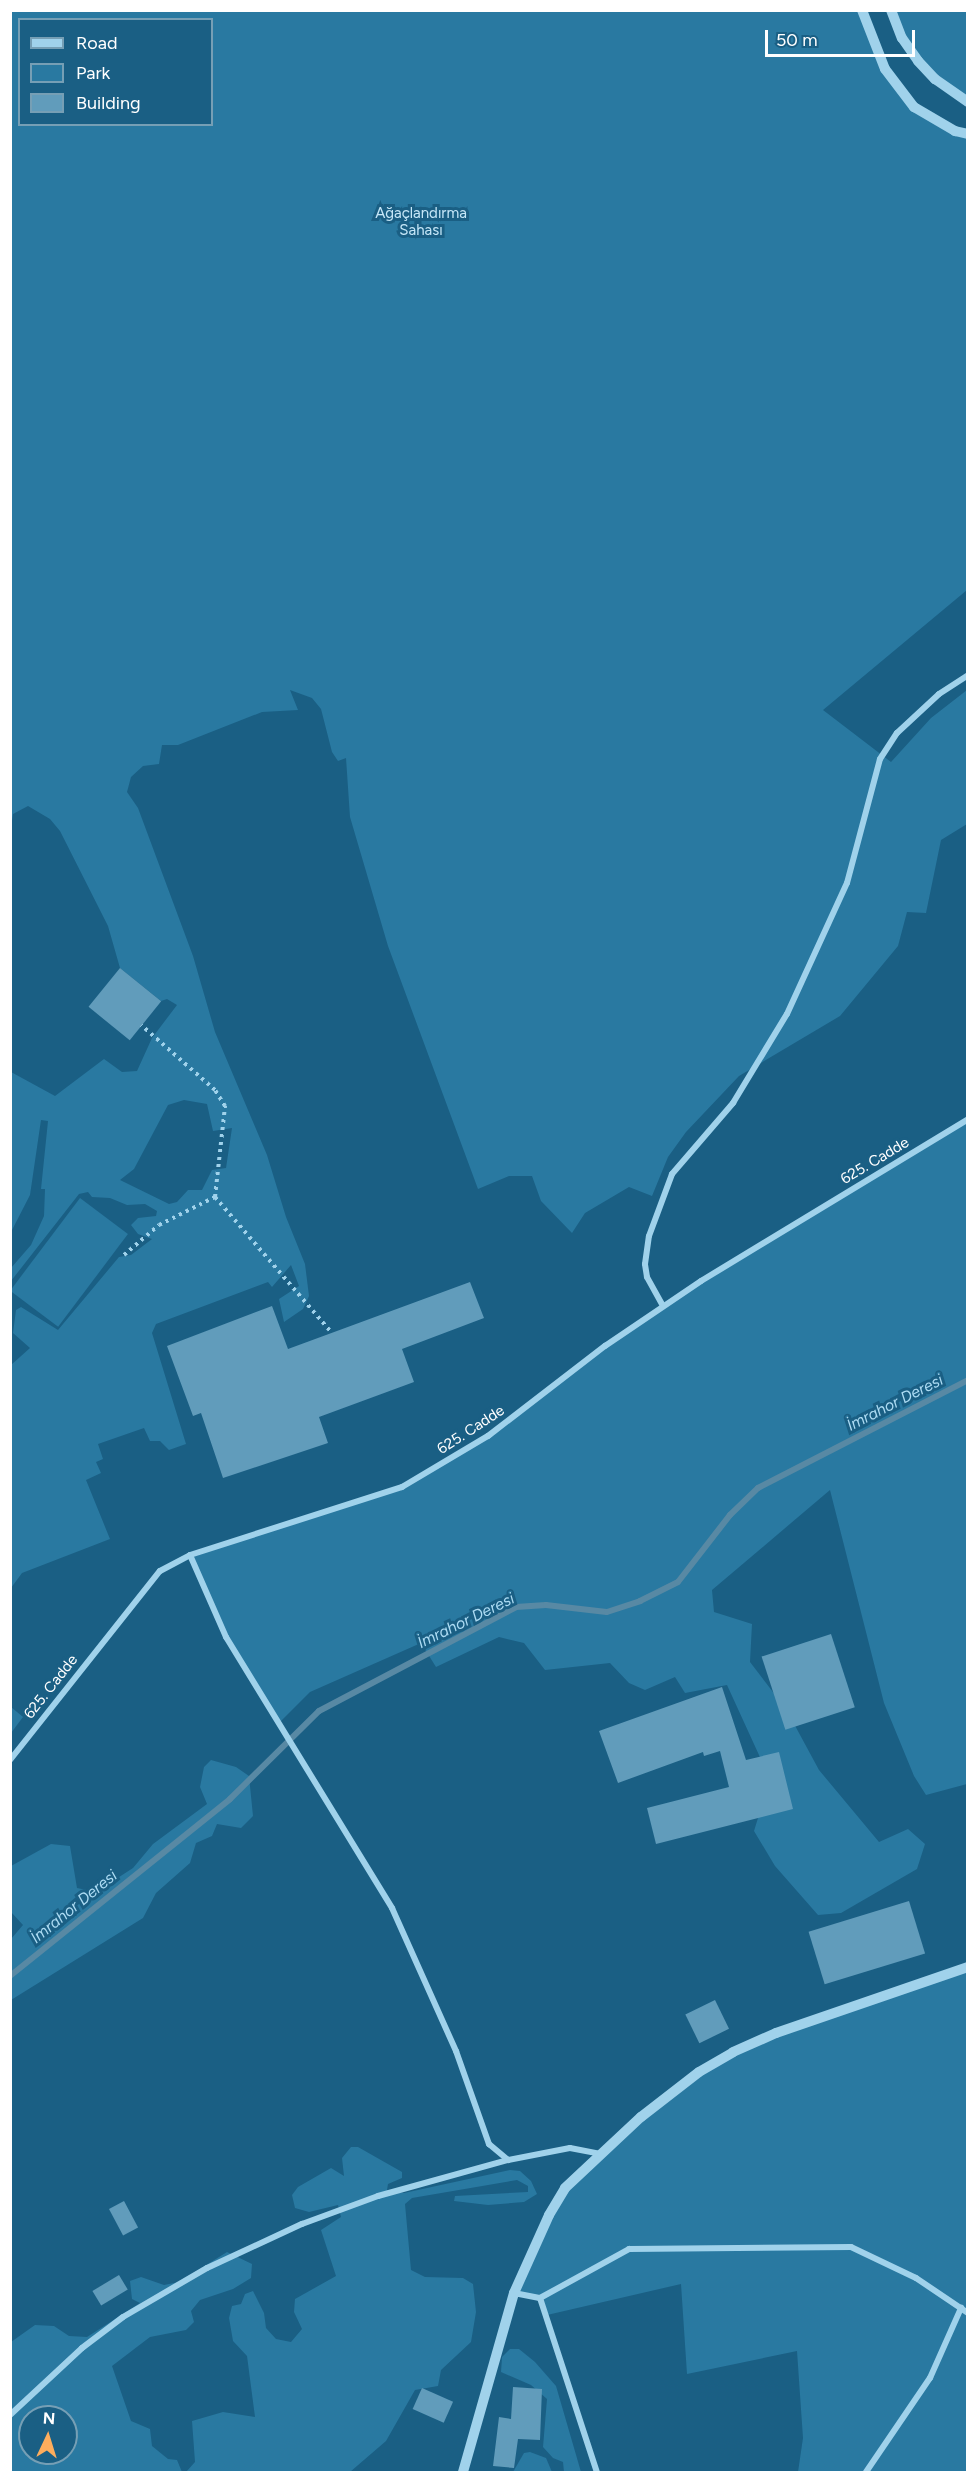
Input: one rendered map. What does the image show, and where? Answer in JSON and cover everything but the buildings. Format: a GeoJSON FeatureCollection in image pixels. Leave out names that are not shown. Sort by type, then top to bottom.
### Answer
{"type":"FeatureCollection","features":[{"type":"Feature","properties":{"kind":"street"},"geometry":{"type":"LineString","coordinates":[[862,10],[885,69],[915,106],[955,131],[968,134]]}},
{"type":"Feature","properties":{"kind":"street"},"geometry":{"type":"LineString","coordinates":[[891,10],[902,38],[918,61],[936,79],[968,102]]}},
{"type":"Feature","properties":{"kind":"street"},"geometry":{"type":"LineString","coordinates":[[663,1306],[647,1277],[645,1264],[652,1226],[672,1174],[733,1103],[787,1014],[847,883],[880,759],[897,734],[939,694],[968,675]]}},
{"type":"Feature","properties":{"kind":"street","name":"625. Cadde"},"geometry":{"type":"LineString","coordinates":[[10,1760],[160,1571],[190,1555],[402,1487],[488,1436],[663,1306],[968,1119]]}},
{"type":"Feature","properties":{"kind":"street"},"geometry":{"type":"LineString","coordinates":[[190,1555],[226,1637],[299,1751],[392,1908],[456,2051],[489,2144],[508,2160]]}},
{"type":"Feature","properties":{"kind":"street"},"geometry":{"type":"LineString","coordinates":[[463,2472],[514,2293],[554,2206],[565,2188],[600,2154],[699,2072],[733,2052],[776,2033],[968,1967]]}},
{"type":"Feature","properties":{"kind":"street"},"geometry":{"type":"LineString","coordinates":[[10,2415],[82,2348],[123,2318],[207,2268],[302,2224],[378,2196],[508,2160],[570,2148],[600,2154]]}},
{"type":"Feature","properties":{"kind":"street"},"geometry":{"type":"LineString","coordinates":[[514,2293],[540,2298],[629,2249],[851,2247],[916,2278],[968,2313]]}},
{"type":"Feature","properties":{"kind":"street"},"geometry":{"type":"LineString","coordinates":[[540,2298],[597,2472]]}},
{"type":"Feature","properties":{"kind":"street"},"geometry":{"type":"LineString","coordinates":[[866,2472],[930,2378],[961,2308]]}},
{"type":"Feature","properties":{"kind":"path"},"geometry":{"type":"LineString","coordinates":[[124,1255],[159,1225],[215,1197],[219,1185],[224,1100],[141,1025]]}},
{"type":"Feature","properties":{"kind":"path"},"geometry":{"type":"LineString","coordinates":[[215,1197],[332,1333]]}},
{"type":"Feature","properties":{"kind":"green space","name":"Ağaçlandırma Sahası"},"geometry":{"type":"Polygon","coordinates":[[[11,11],[862,11],[885,69],[914,106],[967,134],[967,590],[823,710],[891,762],[931,718],[967,690],[967,824],[941,840],[926,913],[907,912],[898,946],[840,1016],[739,1076],[686,1132],[668,1157],[652,1196],[629,1187],[585,1213],[572,1233],[541,1201],[532,1176],[509,1176],[478,1189],[388,946],[350,817],[346,758],[338,761],[332,752],[321,709],[312,698],[290,690],[298,710],[262,712],[178,745],[162,745],[159,764],[143,766],[131,777],[127,792],[138,808],[193,956],[215,1032],[267,1155],[286,1217],[305,1264],[309,1296],[303,1309],[284,1322],[279,1299],[299,1286],[291,1265],[272,1287],[268,1282],[156,1324],[152,1333],[186,1444],[169,1450],[160,1441],[150,1441],[144,1428],[98,1444],[103,1459],[96,1462],[101,1473],[86,1480],[110,1539],[22,1573],[11,1588],[11,1365],[30,1348],[13,1333],[16,1310],[21,1307],[58,1330],[119,1257],[131,1255],[152,1239],[138,1234],[131,1225],[138,1218],[156,1216],[157,1211],[145,1204],[127,1205],[110,1198],[92,1197],[88,1192],[79,1194],[11,1281],[11,1268],[31,1245],[44,1216],[45,1189],[41,1189],[48,1121],[41,1120],[30,1195],[11,1232],[11,1072],[55,1096],[104,1059],[122,1072],[137,1071],[152,1038],[177,1005],[167,999],[161,1001],[120,968],[108,926],[60,831],[50,819],[28,806],[13,814],[11,828],[11,11]],[[184,1100],[168,1105],[134,1169],[120,1180],[169,1204],[177,1202],[188,1190],[202,1190],[212,1170],[226,1168],[232,1128],[213,1131],[207,1104],[184,1100]]]}},
{"type":"Feature","properties":{"kind":"green space"},"geometry":{"type":"Polygon","coordinates":[[[891,11],[967,11],[967,102],[918,61],[891,11]]]}},
{"type":"Feature","properties":{"kind":"green space"},"geometry":{"type":"Polygon","coordinates":[[[967,1119],[967,1784],[926,1795],[914,1776],[884,1703],[830,1490],[712,1590],[714,1612],[752,1624],[750,1662],[786,1709],[819,1770],[879,1842],[908,1829],[925,1844],[917,1869],[841,1913],[818,1915],[775,1866],[754,1831],[770,1779],[727,1685],[685,1693],[675,1677],[645,1690],[629,1683],[610,1663],[545,1670],[524,1643],[499,1637],[436,1667],[421,1643],[310,1692],[280,1722],[226,1637],[190,1555],[402,1487],[488,1436],[615,1339],[701,1281],[967,1119]]]}},
{"type":"Feature","properties":{"kind":"green space"},"geometry":{"type":"Polygon","coordinates":[[[80,1198],[128,1234],[58,1327],[10,1291],[80,1198]]]}},
{"type":"Feature","properties":{"kind":"green space"},"geometry":{"type":"Polygon","coordinates":[[[11,1707],[23,1717],[11,1733],[11,1707]]]}},
{"type":"Feature","properties":{"kind":"green space"},"geometry":{"type":"Polygon","coordinates":[[[211,1760],[236,1767],[249,1776],[253,1816],[241,1828],[217,1824],[212,1836],[196,1843],[190,1863],[156,1893],[143,1918],[11,2000],[11,1939],[23,1925],[11,1912],[11,1866],[51,1844],[70,1846],[77,1888],[96,1892],[133,1868],[153,1844],[207,1804],[200,1787],[204,1767],[211,1760]]]}},
{"type":"Feature","properties":{"kind":"green space"},"geometry":{"type":"Polygon","coordinates":[[[967,1967],[967,2472],[798,2472],[803,2438],[797,2351],[687,2374],[681,2284],[547,2315],[540,2298],[514,2293],[549,2215],[600,2154],[733,2052],[967,1967]]]}},
{"type":"Feature","properties":{"kind":"green space"},"geometry":{"type":"Polygon","coordinates":[[[351,2147],[358,2147],[402,2172],[402,2178],[388,2184],[387,2190],[404,2193],[510,2170],[520,2171],[531,2181],[537,2194],[524,2202],[488,2205],[454,2201],[455,2196],[528,2192],[528,2186],[517,2180],[412,2198],[405,2204],[411,2270],[425,2277],[463,2278],[473,2284],[476,2312],[471,2342],[441,2370],[438,2386],[415,2390],[386,2441],[350,2472],[186,2472],[195,2462],[192,2421],[223,2412],[255,2417],[247,2356],[233,2341],[229,2318],[232,2306],[241,2304],[245,2294],[253,2291],[264,2313],[266,2328],[276,2339],[291,2342],[302,2329],[294,2312],[295,2299],[336,2276],[321,2230],[341,2217],[338,2205],[309,2212],[295,2208],[292,2195],[298,2187],[331,2168],[344,2176],[342,2158],[351,2147]]]}},
{"type":"Feature","properties":{"kind":"green space"},"geometry":{"type":"Polygon","coordinates":[[[227,2252],[252,2264],[251,2278],[233,2289],[200,2300],[191,2311],[194,2322],[186,2330],[150,2337],[112,2366],[131,2421],[150,2429],[152,2446],[168,2459],[177,2460],[182,2472],[11,2472],[11,2342],[35,2325],[54,2326],[69,2336],[87,2337],[140,2303],[132,2299],[130,2281],[141,2277],[164,2285],[179,2282],[227,2252]]]}},
{"type":"Feature","properties":{"kind":"green space"},"geometry":{"type":"Polygon","coordinates":[[[510,2349],[519,2349],[535,2362],[556,2386],[581,2472],[564,2472],[563,2462],[553,2458],[543,2447],[547,2399],[531,2385],[501,2372],[502,2357],[510,2349]]]}},
{"type":"Feature","properties":{"kind":"green space"},"geometry":{"type":"Polygon","coordinates":[[[530,2452],[546,2458],[552,2472],[513,2472],[524,2453],[530,2452]]]}},
{"type":"Feature","properties":{"kind":"waterway","name":"İmrahor Deresi"},"geometry":{"type":"LineString","coordinates":[[10,1976],[230,1799],[319,1711],[516,1607],[546,1605],[607,1612],[640,1601],[678,1582],[730,1515],[758,1488],[968,1380]]}}]}
